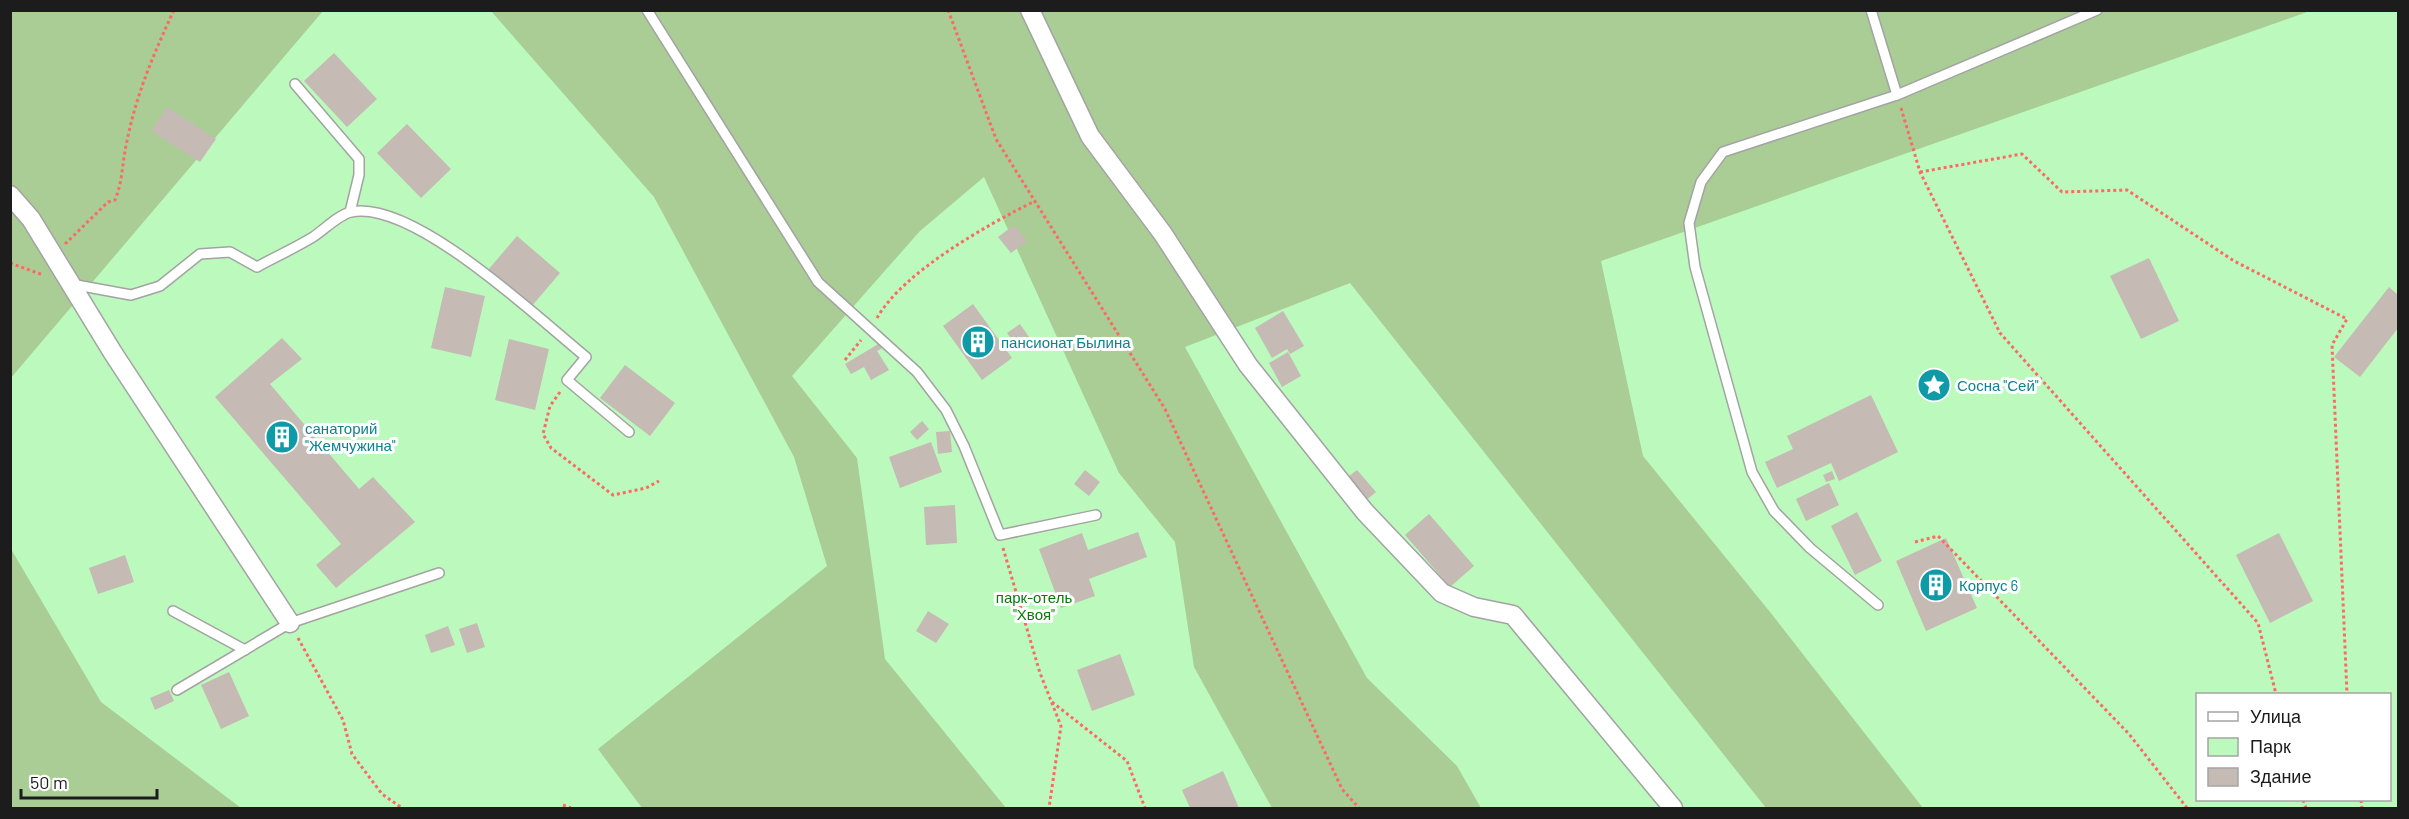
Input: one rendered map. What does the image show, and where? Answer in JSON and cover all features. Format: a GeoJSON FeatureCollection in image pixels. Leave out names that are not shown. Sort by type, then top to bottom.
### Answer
{"type":"FeatureCollection","features":[{"type":"Feature","properties":{"kind":"street"},"geometry":{"type":"LineString","coordinates":[[1030,10],[1090,136],[1163,234],[1248,365],[1365,512],[1442,593],[1474,607],[1513,615],[1673,808]]}},
{"type":"Feature","properties":{"kind":"street"},"geometry":{"type":"LineString","coordinates":[[10,195],[31,219],[113,353],[290,623]]}},
{"type":"Feature","properties":{"kind":"lane"},"geometry":{"type":"LineString","coordinates":[[647,10],[818,282],[916,372],[946,410],[964,446],[1000,535],[1096,515]]}},
{"type":"Feature","properties":{"kind":"lane"},"geometry":{"type":"LineString","coordinates":[[1871,10],[1897,95]]}},
{"type":"Feature","properties":{"kind":"lane"},"geometry":{"type":"LineString","coordinates":[[1878,605],[1810,548],[1774,511],[1752,472],[1695,267],[1689,224],[1701,182],[1723,152],[1897,95],[2097,10]]}},
{"type":"Feature","properties":{"kind":"lane"},"geometry":{"type":"LineString","coordinates":[[295,84],[359,159],[359,175],[350,212]]}},
{"type":"Feature","properties":{"kind":"lane"},"geometry":{"type":"LineString","coordinates":[[71,284],[131,295],[160,286],[200,254],[230,252],[257,267],[350,212],[386,214],[422,229],[481,272],[586,357],[567,380],[629,432]]}},
{"type":"Feature","properties":{"kind":"lane"},"geometry":{"type":"LineString","coordinates":[[177,690],[290,623],[439,573]]}},
{"type":"Feature","properties":{"kind":"lane"},"geometry":{"type":"LineString","coordinates":[[173,611],[245,650]]}},
{"type":"Feature","properties":{"kind":"path"},"geometry":{"type":"LineString","coordinates":[[53,255],[108,202],[115,200],[121,187],[126,142],[146,70],[174,10]]}},
{"type":"Feature","properties":{"kind":"path"},"geometry":{"type":"LineString","coordinates":[[948,10],[996,140],[1165,409],[1342,789],[1359,808]]}},
{"type":"Feature","properties":{"kind":"path"},"geometry":{"type":"LineString","coordinates":[[1897,95],[1920,172],[2000,333],[2258,623],[2276,693]]}},
{"type":"Feature","properties":{"kind":"path"},"geometry":{"type":"LineString","coordinates":[[1920,172],[2022,154],[2062,192],[2127,190],[2234,261],[2347,319],[2332,345],[2347,693]]}},
{"type":"Feature","properties":{"kind":"path"},"geometry":{"type":"LineString","coordinates":[[845,360],[871,329],[887,300],[934,262],[1004,217],[1035,201]]}},
{"type":"Feature","properties":{"kind":"path"},"geometry":{"type":"LineString","coordinates":[[10,263],[71,284]]}},
{"type":"Feature","properties":{"kind":"path"},"geometry":{"type":"LineString","coordinates":[[567,380],[550,406],[543,434],[551,448],[613,495],[646,488],[658,481]]}},
{"type":"Feature","properties":{"kind":"path"},"geometry":{"type":"LineString","coordinates":[[1000,535],[1010,579],[1060,726],[1049,808]]}},
{"type":"Feature","properties":{"kind":"path"},"geometry":{"type":"LineString","coordinates":[[1915,542],[1938,536],[2129,734],[2187,808]]}},
{"type":"Feature","properties":{"kind":"path"},"geometry":{"type":"LineString","coordinates":[[290,623],[344,720],[352,754],[382,794],[402,808]]}},
{"type":"Feature","properties":{"kind":"path"},"geometry":{"type":"LineString","coordinates":[[1051,701],[1127,761],[1145,808]]}},
{"type":"Feature","properties":{"kind":"path"},"geometry":{"type":"LineString","coordinates":[[563,805],[571,808]]}},
{"type":"Feature","properties":{"kind":"green space"},"geometry":{"type":"Polygon","coordinates":[[[10,11],[2398,11],[2398,808],[11,808],[10,11]]]}},
{"type":"Feature","properties":{"kind":"green space"},"geometry":{"type":"Polygon","coordinates":[[[323,11],[491,11],[654,197],[794,457],[827,566],[598,749],[642,808],[241,808],[101,702],[11,549],[10,379],[323,11]]]}},
{"type":"Feature","properties":{"kind":"green space"},"geometry":{"type":"Polygon","coordinates":[[[2310,11],[2398,11],[2398,808],[1923,808],[1770,612],[1643,456],[1601,261],[2310,11]]]}},
{"type":"Feature","properties":{"kind":"green space","name":"парк-отель \"Хвоя\""},"geometry":{"type":"Polygon","coordinates":[[[984,177],[1119,473],[1175,542],[1194,667],[1272,808],[1006,808],[885,659],[857,458],[792,376],[920,231],[984,177]]]}},
{"type":"Feature","properties":{"kind":"green space"},"geometry":{"type":"Polygon","coordinates":[[[1350,283],[1766,808],[1481,808],[1457,766],[1367,678],[1185,347],[1350,283]]]}},
{"type":"Feature","properties":{"kind":"building"},"geometry":{"type":"Polygon","coordinates":[[[334,53],[377,99],[347,127],[304,81],[334,53]]]}},
{"type":"Feature","properties":{"kind":"building"},"geometry":{"type":"Polygon","coordinates":[[[167,107],[216,139],[200,162],[151,131],[167,107]]]}},
{"type":"Feature","properties":{"kind":"building"},"geometry":{"type":"Polygon","coordinates":[[[407,124],[451,169],[421,198],[377,153],[407,124]]]}},
{"type":"Feature","properties":{"kind":"building"},"geometry":{"type":"Polygon","coordinates":[[[1014,225],[1027,241],[1011,253],[998,237],[1014,225]]]}},
{"type":"Feature","properties":{"kind":"building"},"geometry":{"type":"Polygon","coordinates":[[[517,236],[560,273],[531,307],[488,270],[517,236]]]}},
{"type":"Feature","properties":{"kind":"building"},"geometry":{"type":"Polygon","coordinates":[[[2149,258],[2179,321],[2141,339],[2110,276],[2149,258]]]}},
{"type":"Feature","properties":{"kind":"building"},"geometry":{"type":"Polygon","coordinates":[[[445,287],[485,296],[471,357],[431,348],[445,287]]]}},
{"type":"Feature","properties":{"kind":"building"},"geometry":{"type":"Polygon","coordinates":[[[2389,287],[2398,295],[2398,328],[2360,377],[2334,357],[2389,287]]]}},
{"type":"Feature","properties":{"kind":"building","name":"пансионат Былина"},"geometry":{"type":"Polygon","coordinates":[[[973,304],[1012,358],[982,380],[943,326],[973,304]]]}},
{"type":"Feature","properties":{"kind":"building"},"geometry":{"type":"Polygon","coordinates":[[[1283,311],[1304,346],[1290,354],[1287,349],[1272,358],[1255,328],[1283,311]]]}},
{"type":"Feature","properties":{"kind":"building"},"geometry":{"type":"Polygon","coordinates":[[[1020,324],[1029,337],[1017,346],[1007,333],[1020,324]]]}},
{"type":"Feature","properties":{"kind":"building","name":"санаторий \"Жемчужина\""},"geometry":{"type":"Polygon","coordinates":[[[282,338],[302,359],[270,384],[359,489],[373,477],[415,522],[336,588],[316,565],[341,544],[215,397],[282,338]]]}},
{"type":"Feature","properties":{"kind":"building"},"geometry":{"type":"Polygon","coordinates":[[[509,339],[549,349],[535,410],[495,400],[509,339]]]}},
{"type":"Feature","properties":{"kind":"building"},"geometry":{"type":"Polygon","coordinates":[[[880,343],[882,348],[877,351],[889,370],[871,380],[864,367],[851,374],[845,364],[880,343]]]}},
{"type":"Feature","properties":{"kind":"building"},"geometry":{"type":"Polygon","coordinates":[[[1288,352],[1301,376],[1282,387],[1269,363],[1288,352]]]}},
{"type":"Feature","properties":{"kind":"building"},"geometry":{"type":"Polygon","coordinates":[[[625,365],[675,403],[650,436],[600,398],[625,365]]]}},
{"type":"Feature","properties":{"kind":"building"},"geometry":{"type":"Polygon","coordinates":[[[1871,395],[1898,452],[1839,481],[1831,463],[1777,488],[1765,462],[1793,449],[1787,436],[1871,395]]]}},
{"type":"Feature","properties":{"kind":"building"},"geometry":{"type":"Polygon","coordinates":[[[922,421],[929,429],[917,440],[910,432],[922,421]]]}},
{"type":"Feature","properties":{"kind":"building"},"geometry":{"type":"Polygon","coordinates":[[[950,431],[952,452],[938,454],[936,432],[950,431]]]}},
{"type":"Feature","properties":{"kind":"building"},"geometry":{"type":"Polygon","coordinates":[[[931,442],[942,472],[900,488],[889,457],[931,442]]]}},
{"type":"Feature","properties":{"kind":"building"},"geometry":{"type":"Polygon","coordinates":[[[1085,470],[1100,482],[1089,496],[1074,484],[1085,470]]]}},
{"type":"Feature","properties":{"kind":"building"},"geometry":{"type":"Polygon","coordinates":[[[1357,470],[1376,492],[1364,502],[1344,480],[1357,470]]]}},
{"type":"Feature","properties":{"kind":"building"},"geometry":{"type":"Polygon","coordinates":[[[1832,471],[1835,479],[1826,482],[1823,475],[1832,471]]]}},
{"type":"Feature","properties":{"kind":"building"},"geometry":{"type":"Polygon","coordinates":[[[1829,483],[1839,505],[1806,521],[1796,499],[1829,483]]]}},
{"type":"Feature","properties":{"kind":"building"},"geometry":{"type":"Polygon","coordinates":[[[955,505],[957,543],[926,545],[924,507],[955,505]]]}},
{"type":"Feature","properties":{"kind":"building"},"geometry":{"type":"Polygon","coordinates":[[[1857,512],[1882,561],[1855,575],[1831,526],[1857,512]]]}},
{"type":"Feature","properties":{"kind":"building"},"geometry":{"type":"Polygon","coordinates":[[[1429,514],[1474,566],[1450,587],[1405,535],[1429,514]]]}},
{"type":"Feature","properties":{"kind":"building"},"geometry":{"type":"Polygon","coordinates":[[[1138,532],[1147,557],[1089,579],[1095,596],[1061,608],[1039,549],[1082,533],[1088,550],[1138,532]]]}},
{"type":"Feature","properties":{"kind":"building"},"geometry":{"type":"Polygon","coordinates":[[[2279,533],[2313,601],[2270,623],[2236,555],[2279,533]]]}},
{"type":"Feature","properties":{"kind":"building","name":"Корпус 6"},"geometry":{"type":"Polygon","coordinates":[[[1946,538],[1977,608],[1926,631],[1896,561],[1946,538]]]}},
{"type":"Feature","properties":{"kind":"building"},"geometry":{"type":"Polygon","coordinates":[[[125,555],[134,582],[98,594],[89,568],[125,555]]]}},
{"type":"Feature","properties":{"kind":"building"},"geometry":{"type":"Polygon","coordinates":[[[928,611],[949,624],[936,643],[916,631],[928,611]]]}},
{"type":"Feature","properties":{"kind":"building"},"geometry":{"type":"Polygon","coordinates":[[[477,623],[485,647],[467,653],[459,629],[477,623]]]}},
{"type":"Feature","properties":{"kind":"building"},"geometry":{"type":"Polygon","coordinates":[[[448,626],[455,645],[431,653],[425,635],[448,626]]]}},
{"type":"Feature","properties":{"kind":"building"},"geometry":{"type":"Polygon","coordinates":[[[1120,654],[1135,695],[1092,711],[1077,670],[1120,654]]]}},
{"type":"Feature","properties":{"kind":"building"},"geometry":{"type":"Polygon","coordinates":[[[229,672],[249,716],[221,729],[201,685],[229,672]]]}},
{"type":"Feature","properties":{"kind":"building"},"geometry":{"type":"Polygon","coordinates":[[[169,690],[174,701],[155,710],[150,698],[169,690]]]}},
{"type":"Feature","properties":{"kind":"building"},"geometry":{"type":"Polygon","coordinates":[[[1223,771],[1239,808],[1190,808],[1182,790],[1223,771]]]}},
{"type":"Feature","properties":{"kind":"place","name":"пансионат Былина"},"geometry":{"type":"Point","coordinates":[978,342]}},
{"type":"Feature","properties":{"kind":"place","name":"Сосна \"Сей\""},"geometry":{"type":"Point","coordinates":[1934,385]}},
{"type":"Feature","properties":{"kind":"place","name":"санаторий \"Жемчужина\""},"geometry":{"type":"Point","coordinates":[282,437]}},
{"type":"Feature","properties":{"kind":"place","name":"Корпус 6"},"geometry":{"type":"Point","coordinates":[1936,585]}}]}
